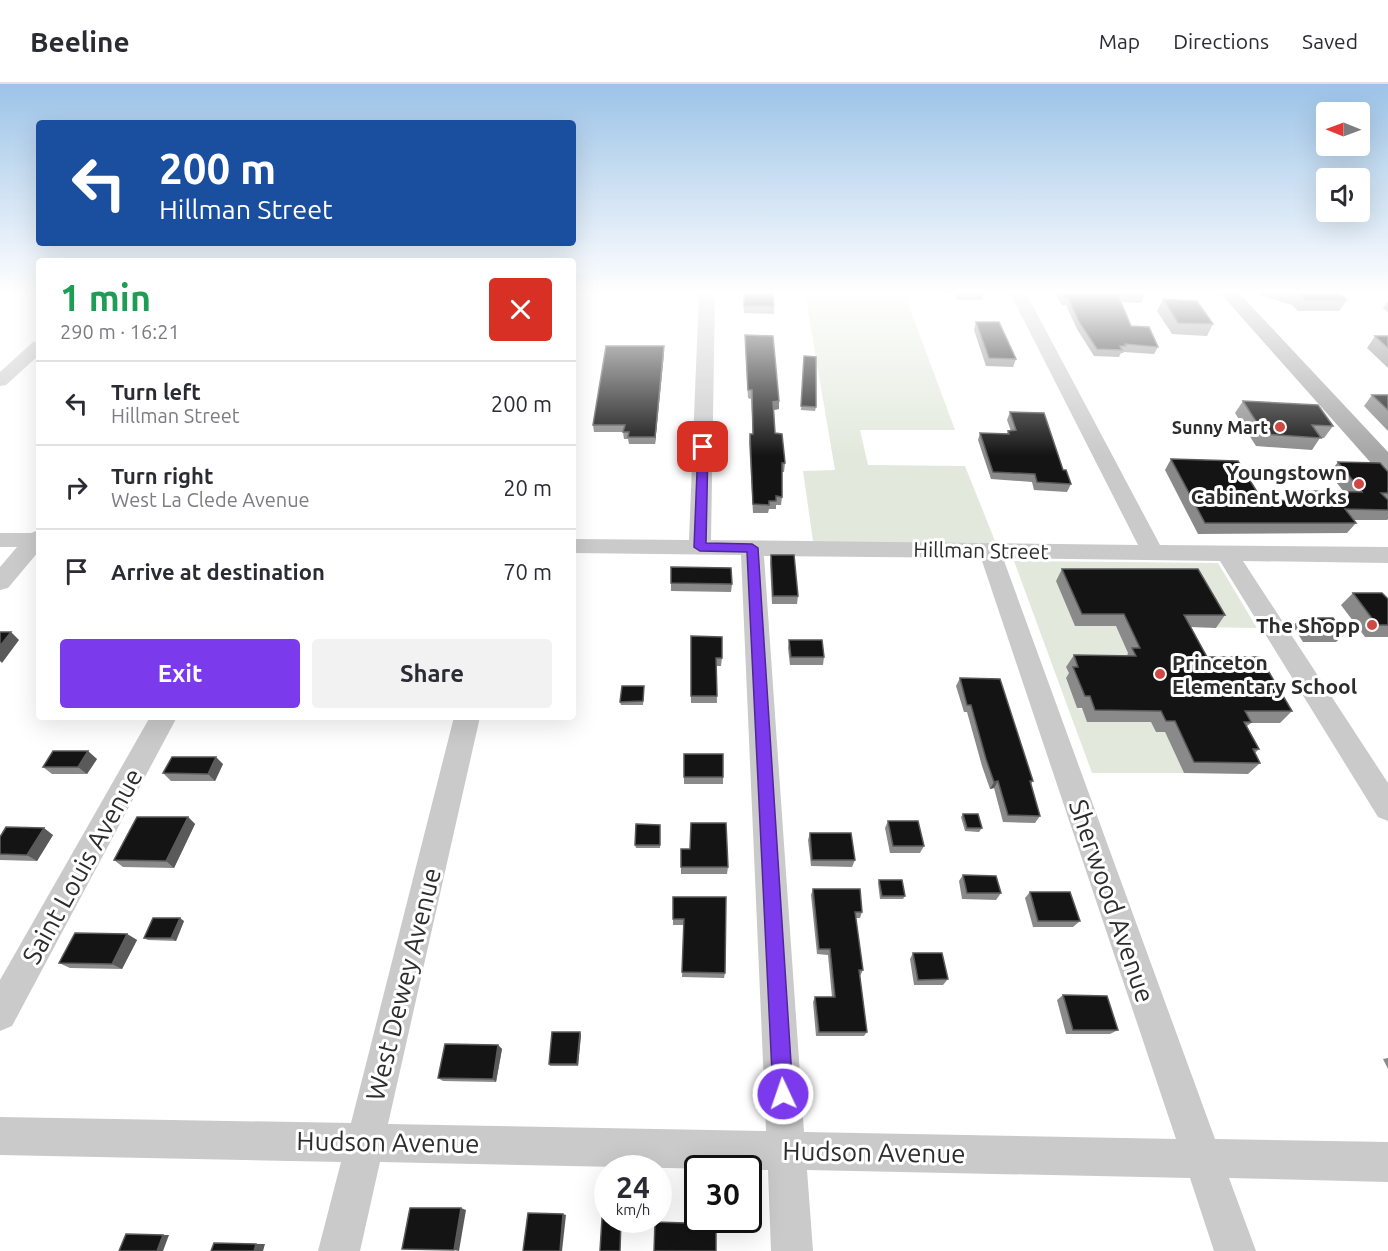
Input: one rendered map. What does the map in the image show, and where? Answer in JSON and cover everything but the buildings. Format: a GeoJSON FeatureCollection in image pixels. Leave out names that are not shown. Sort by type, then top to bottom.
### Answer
{"type":"FeatureCollection","features":[{"type":"Feature","properties":{"kind":"main road"},"geometry":{"type":"LineString","coordinates":[[1278,347],[1388,468]]}},
{"type":"Feature","properties":{"kind":"street"},"geometry":{"type":"LineString","coordinates":[[700,547],[705,347]]}},
{"type":"Feature","properties":{"kind":"street"},"geometry":{"type":"LineString","coordinates":[[1046,347],[1153,552]]}},
{"type":"Feature","properties":{"kind":"street"},"geometry":{"type":"LineString","coordinates":[[0,381],[36,349]]}},
{"type":"Feature","properties":{"kind":"street"},"geometry":{"type":"LineString","coordinates":[[0,540],[36,539]]}},
{"type":"Feature","properties":{"kind":"street"},"geometry":{"type":"LineString","coordinates":[[0,582],[36,541]]}},
{"type":"Feature","properties":{"kind":"street","name":"Hillman Street"},"geometry":{"type":"LineString","coordinates":[[576,546],[1388,555]]}},
{"type":"Feature","properties":{"kind":"street"},"geometry":{"type":"LineString","coordinates":[[752,548],[792,1251]]}},
{"type":"Feature","properties":{"kind":"street","name":"Sherwood Avenue"},"geometry":{"type":"LineString","coordinates":[[989,550],[1235,1251]]}},
{"type":"Feature","properties":{"kind":"street"},"geometry":{"type":"LineString","coordinates":[[1226,553],[1388,808]]}},
{"type":"Feature","properties":{"kind":"street","name":"Saint Louis Avenue"},"geometry":{"type":"LineString","coordinates":[[0,1014],[162,720]]}},
{"type":"Feature","properties":{"kind":"street","name":"West Dewey Avenue"},"geometry":{"type":"LineString","coordinates":[[339,1251],[466,720]]}},
{"type":"Feature","properties":{"kind":"street","name":"Hudson Avenue"},"geometry":{"type":"LineString","coordinates":[[0,1136],[365,1141],[1388,1162]]}},
{"type":"Feature","properties":{"kind":"shaded area"},"geometry":{"type":"Polygon","coordinates":[[[814,347],[924,347],[955,430],[860,430],[868,465],[965,466],[999,551],[814,548],[803,471],[835,470],[814,347]]]}},
{"type":"Feature","properties":{"kind":"shaded area"},"geometry":{"type":"Polygon","coordinates":[[[1014,561],[1218,563],[1257,628],[1122,626],[1132,660],[1066,679],[1077,708],[1152,722],[1156,732],[1165,732],[1184,773],[1092,773],[1014,561]]]}},
{"type":"Feature","properties":{"kind":"place","name":"Sunny Mart"},"geometry":{"type":"Point","coordinates":[1280,427]}},
{"type":"Feature","properties":{"kind":"place","name":"Youngstown Cabinent Works"},"geometry":{"type":"Point","coordinates":[1359,484]}},
{"type":"Feature","properties":{"kind":"place","name":"The Shopp"},"geometry":{"type":"Point","coordinates":[1372,625]}},
{"type":"Feature","properties":{"kind":"place","name":"Princeton Elementary School"},"geometry":{"type":"Point","coordinates":[1160,674]}},
{"type":"Feature","properties":{"kind":"route"},"geometry":{"type":"LineString","coordinates":[[703,447],[700,547],[752,548],[783,1094]]}}]}
